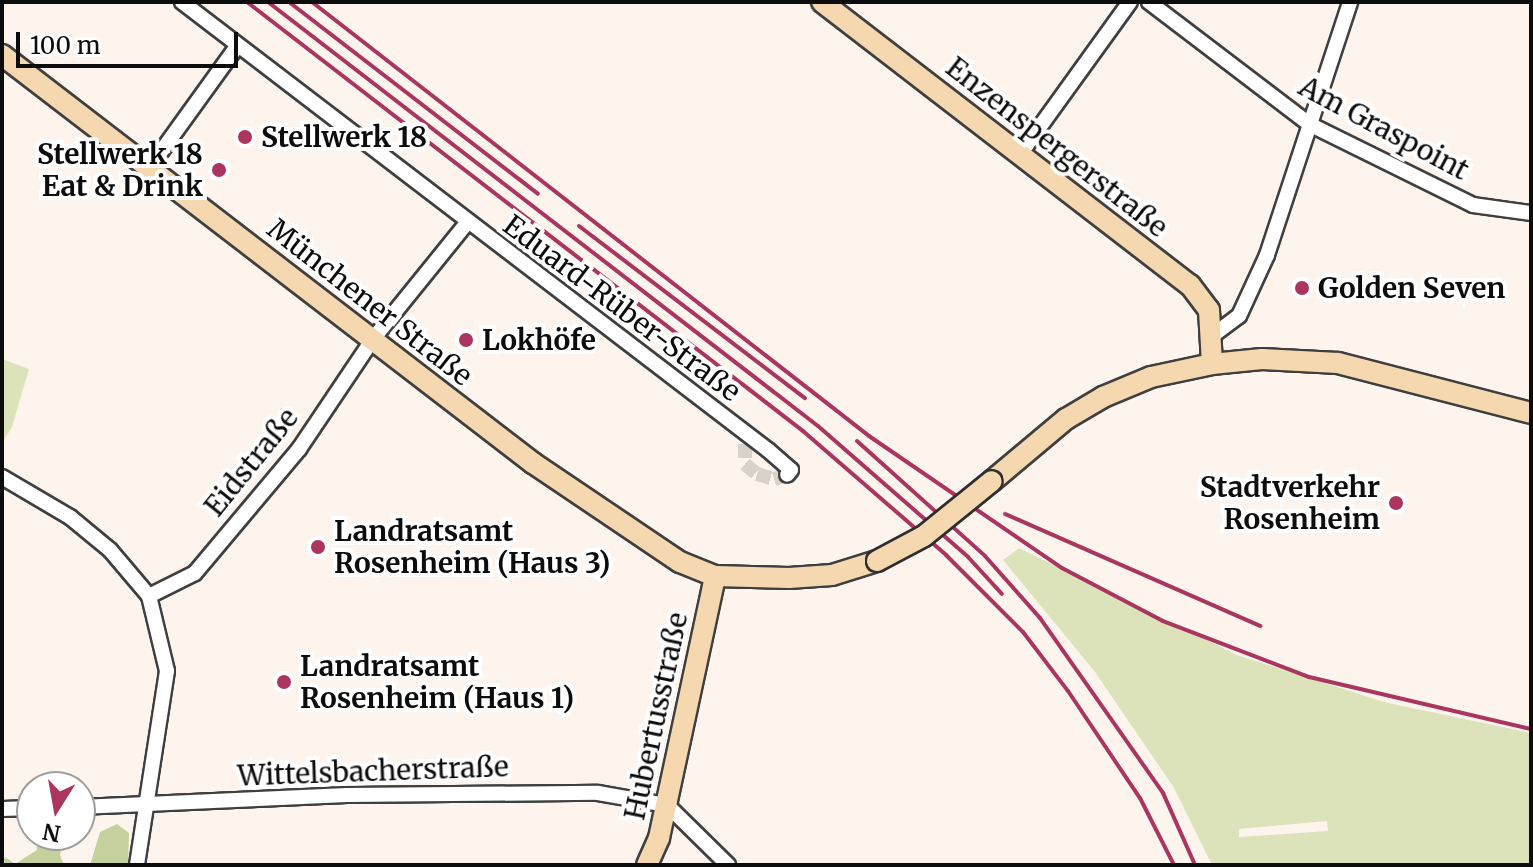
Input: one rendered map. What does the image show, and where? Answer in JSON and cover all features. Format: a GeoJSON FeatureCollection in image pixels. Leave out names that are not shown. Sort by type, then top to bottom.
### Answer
{"type":"FeatureCollection","features":[{"type":"Feature","properties":{"kind":"main road","name":"Enzenspergerstraße"},"geometry":{"type":"LineString","coordinates":[[822,2],[1190,285],[1209,310],[1212,364]]}},
{"type":"Feature","properties":{"kind":"main road","name":"Münchener Straße"},"geometry":{"type":"LineString","coordinates":[[2,55],[629,531],[715,576]]}},
{"type":"Feature","properties":{"kind":"main road"},"geometry":{"type":"LineString","coordinates":[[715,576],[832,575],[877,561],[924,536],[1066,419],[1103,397],[1151,377],[1212,364],[1262,359],[1338,363],[1531,413]]}},
{"type":"Feature","properties":{"kind":"main road","name":"Hubertusstraße"},"geometry":{"type":"LineString","coordinates":[[647,865],[667,805],[715,576]]}},
{"type":"Feature","properties":{"kind":"street","name":"Eduard-Rüber-Straße"},"geometry":{"type":"LineString","coordinates":[[182,2],[746,439],[791,470],[787,475]]}},
{"type":"Feature","properties":{"kind":"street"},"geometry":{"type":"LineString","coordinates":[[1021,153],[1130,2]]}},
{"type":"Feature","properties":{"kind":"street","name":"Am Graspoint"},"geometry":{"type":"LineString","coordinates":[[1149,2],[1309,124],[1473,205],[1531,213]]}},
{"type":"Feature","properties":{"kind":"street"},"geometry":{"type":"LineString","coordinates":[[1212,336],[1239,316],[1267,255],[1350,2]]}},
{"type":"Feature","properties":{"kind":"street"},"geometry":{"type":"LineString","coordinates":[[150,167],[238,45]]}},
{"type":"Feature","properties":{"kind":"street","name":"Eduard-Rüber-Straße"},"geometry":{"type":"LineString","coordinates":[[373,339],[467,223]]}},
{"type":"Feature","properties":{"kind":"street","name":"Eidstraße"},"geometry":{"type":"LineString","coordinates":[[149,596],[195,573],[299,449],[373,339]]}},
{"type":"Feature","properties":{"kind":"street"},"geometry":{"type":"LineString","coordinates":[[2,477],[70,517],[110,550],[149,596],[167,671],[137,865]]}},
{"type":"Feature","properties":{"kind":"street","name":"Wittelsbacherstraße"},"geometry":{"type":"LineString","coordinates":[[96,806],[552,792],[598,793],[667,805]]}},
{"type":"Feature","properties":{"kind":"street"},"geometry":{"type":"LineString","coordinates":[[667,805],[728,865]]}},
{"type":"Feature","properties":{"kind":"green space"},"geometry":{"type":"Polygon","coordinates":[[[2,359],[29,369],[12,427],[2,443],[2,359]]]}},
{"type":"Feature","properties":{"kind":"green space"},"geometry":{"type":"Polygon","coordinates":[[[1019,548],[1237,655],[1384,702],[1531,733],[1531,865],[1212,865],[1174,788],[1095,672],[1003,560],[1019,548]],[[1327,821],[1239,829],[1239,837],[1328,831],[1327,821]]]}},
{"type":"Feature","properties":{"kind":"green space"},"geometry":{"type":"Polygon","coordinates":[[[117,824],[129,833],[128,865],[90,865],[100,832],[117,824]]]}},
{"type":"Feature","properties":{"kind":"green space"},"geometry":{"type":"Polygon","coordinates":[[[35,851],[61,851],[64,865],[2,865],[5,857],[15,864],[35,851]]]}},
{"type":"Feature","properties":{"kind":"tunnel"},"geometry":{"type":"LineString","coordinates":[[745,444],[745,464],[757,474],[774,479],[787,475]]}},
{"type":"Feature","properties":{"kind":"railway"},"geometry":{"type":"LineString","coordinates":[[247,2],[803,431],[946,555],[1023,632],[1068,691],[1140,798],[1174,865]]}},
{"type":"Feature","properties":{"kind":"railway"},"geometry":{"type":"LineString","coordinates":[[268,2],[818,426],[968,557],[1002,594]]}},
{"type":"Feature","properties":{"kind":"railway"},"geometry":{"type":"LineString","coordinates":[[289,2],[538,194]]}},
{"type":"Feature","properties":{"kind":"railway"},"geometry":{"type":"LineString","coordinates":[[312,2],[869,436],[1062,568],[1163,621],[1309,677],[1531,729]]}},
{"type":"Feature","properties":{"kind":"railway"},"geometry":{"type":"LineString","coordinates":[[579,226],[805,398]]}},
{"type":"Feature","properties":{"kind":"railway"},"geometry":{"type":"LineString","coordinates":[[857,441],[985,556],[1040,618],[1163,793],[1195,865]]}},
{"type":"Feature","properties":{"kind":"railway"},"geometry":{"type":"LineString","coordinates":[[1005,514],[1260,626]]}},
{"type":"Feature","properties":{"kind":"place","name":"Stellwerk 18"},"geometry":{"type":"Point","coordinates":[245,137]}},
{"type":"Feature","properties":{"kind":"place","name":"Stellwerk 18 Eat & Drink"},"geometry":{"type":"Point","coordinates":[219,170]}},
{"type":"Feature","properties":{"kind":"place","name":"Golden Seven"},"geometry":{"type":"Point","coordinates":[1302,288]}},
{"type":"Feature","properties":{"kind":"place","name":"Lokhöfe"},"geometry":{"type":"Point","coordinates":[466,340]}},
{"type":"Feature","properties":{"kind":"place","name":"Stadtverkehr Rosenheim"},"geometry":{"type":"Point","coordinates":[1396,503]}},
{"type":"Feature","properties":{"kind":"place","name":"Landratsamt Rosenheim (Haus 3)"},"geometry":{"type":"Point","coordinates":[318,547]}},
{"type":"Feature","properties":{"kind":"place","name":"Landratsamt Rosenheim (Haus 1)"},"geometry":{"type":"Point","coordinates":[284,682]}}]}
